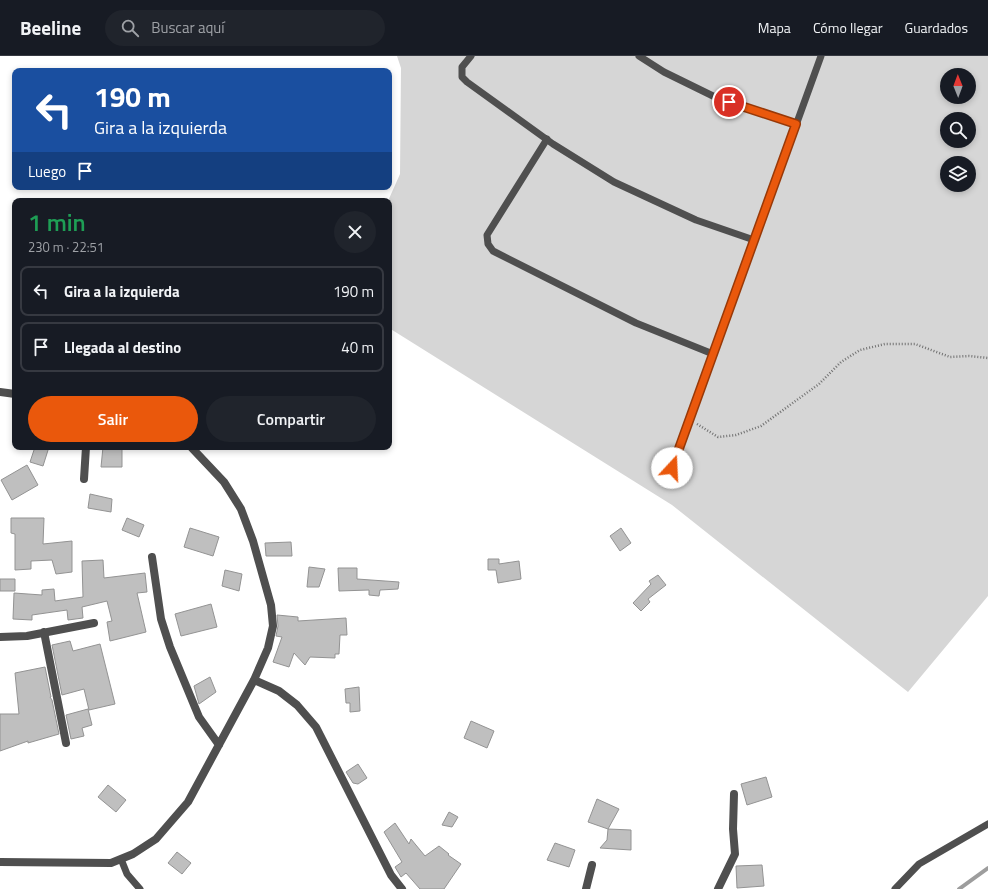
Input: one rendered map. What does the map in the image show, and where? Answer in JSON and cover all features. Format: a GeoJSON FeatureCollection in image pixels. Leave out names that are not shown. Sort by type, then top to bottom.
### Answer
{"type":"FeatureCollection","features":[{"type":"Feature","properties":{"kind":"street"},"geometry":{"type":"LineString","coordinates":[[0,392],[12,394]]}},
{"type":"Feature","properties":{"kind":"street"},"geometry":{"type":"LineString","coordinates":[[84,479],[86,450]]}},
{"type":"Feature","properties":{"kind":"street"},"geometry":{"type":"LineString","coordinates":[[0,862],[111,863],[133,854],[156,839],[188,802],[254,680],[268,648],[273,626],[271,605],[253,541],[241,509],[224,482],[194,450]]}},
{"type":"Feature","properties":{"kind":"street"},"geometry":{"type":"LineString","coordinates":[[152,557],[161,619],[170,647],[200,717],[219,745]]}},
{"type":"Feature","properties":{"kind":"street"},"geometry":{"type":"LineString","coordinates":[[0,637],[27,636],[94,623]]}},
{"type":"Feature","properties":{"kind":"street"},"geometry":{"type":"LineString","coordinates":[[44,632],[66,743]]}},
{"type":"Feature","properties":{"kind":"street"},"geometry":{"type":"LineString","coordinates":[[254,680],[280,690],[297,705],[316,727],[391,875],[402,889]]}},
{"type":"Feature","properties":{"kind":"street"},"geometry":{"type":"LineString","coordinates":[[718,889],[734,854],[734,794]]}},
{"type":"Feature","properties":{"kind":"street"},"geometry":{"type":"LineString","coordinates":[[586,889],[592,865]]}},
{"type":"Feature","properties":{"kind":"lane"},"geometry":{"type":"LineString","coordinates":[[470,56],[462,67],[462,77],[466,82],[547,139],[614,182],[696,220],[754,240]]}},
{"type":"Feature","properties":{"kind":"lane"},"geometry":{"type":"LineString","coordinates":[[639,56],[664,72],[715,97],[796,124]]}},
{"type":"Feature","properties":{"kind":"lane"},"geometry":{"type":"LineString","coordinates":[[672,468],[821,56]]}},
{"type":"Feature","properties":{"kind":"lane"},"geometry":{"type":"LineString","coordinates":[[547,139],[487,236],[488,244],[493,251],[636,323],[713,354]]}},
{"type":"Feature","properties":{"kind":"lane"},"geometry":{"type":"LineString","coordinates":[[895,889],[919,864],[988,824]]}},
{"type":"Feature","properties":{"kind":"lane"},"geometry":{"type":"LineString","coordinates":[[121,859],[127,874],[140,889]]}},
{"type":"Feature","properties":{"kind":"path"},"geometry":{"type":"LineString","coordinates":[[690,418],[701,427],[718,437],[736,435],[761,426],[819,384],[842,362],[860,350],[885,344],[915,344],[950,357],[969,356],[988,358]]}},
{"type":"Feature","properties":{"kind":"shaded area"},"geometry":{"type":"Polygon","coordinates":[[[397,56],[988,56],[988,596],[908,692],[672,505],[392,330],[392,198],[389,198],[400,174],[401,68],[397,56]]]}},
{"type":"Feature","properties":{"kind":"building"},"geometry":{"type":"Polygon","coordinates":[[[34,450],[48,450],[43,466],[30,462],[34,450]]]}},
{"type":"Feature","properties":{"kind":"building"},"geometry":{"type":"Polygon","coordinates":[[[103,450],[122,450],[122,467],[101,467],[103,450]]]}},
{"type":"Feature","properties":{"kind":"building"},"geometry":{"type":"Polygon","coordinates":[[[27,465],[38,485],[12,500],[1,480],[27,465]]]}},
{"type":"Feature","properties":{"kind":"building"},"geometry":{"type":"Polygon","coordinates":[[[90,494],[112,499],[111,512],[88,508],[90,494]]]}},
{"type":"Feature","properties":{"kind":"building"},"geometry":{"type":"Polygon","coordinates":[[[11,518],[44,518],[43,544],[72,541],[72,572],[56,574],[52,560],[31,561],[31,569],[15,570],[15,534],[11,533],[11,518]]]}},
{"type":"Feature","properties":{"kind":"building"},"geometry":{"type":"Polygon","coordinates":[[[127,518],[144,525],[139,537],[122,530],[127,518]]]}},
{"type":"Feature","properties":{"kind":"building"},"geometry":{"type":"Polygon","coordinates":[[[190,528],[219,537],[213,556],[184,547],[190,528]]]}},
{"type":"Feature","properties":{"kind":"building"},"geometry":{"type":"Polygon","coordinates":[[[621,528],[631,543],[620,551],[610,536],[621,528]]]}},
{"type":"Feature","properties":{"kind":"building"},"geometry":{"type":"Polygon","coordinates":[[[291,542],[292,556],[266,556],[265,543],[291,542]]]}},
{"type":"Feature","properties":{"kind":"building"},"geometry":{"type":"Polygon","coordinates":[[[488,559],[499,559],[499,564],[519,561],[521,579],[498,583],[496,570],[488,570],[488,559]]]}},
{"type":"Feature","properties":{"kind":"building"},"geometry":{"type":"Polygon","coordinates":[[[103,560],[104,578],[145,573],[147,592],[137,593],[146,632],[110,641],[107,622],[112,621],[107,601],[82,607],[83,618],[68,620],[67,610],[32,615],[32,620],[13,619],[14,593],[42,595],[42,590],[54,589],[55,601],[83,597],[82,561],[103,560]]]}},
{"type":"Feature","properties":{"kind":"building"},"geometry":{"type":"Polygon","coordinates":[[[309,567],[325,569],[319,587],[307,587],[309,567]]]}},
{"type":"Feature","properties":{"kind":"building"},"geometry":{"type":"Polygon","coordinates":[[[338,568],[357,568],[357,579],[399,582],[398,589],[380,590],[379,596],[369,595],[369,590],[339,591],[338,568]]]}},
{"type":"Feature","properties":{"kind":"building"},"geometry":{"type":"Polygon","coordinates":[[[225,570],[242,574],[239,591],[222,586],[225,570]]]}},
{"type":"Feature","properties":{"kind":"building"},"geometry":{"type":"Polygon","coordinates":[[[658,575],[666,585],[648,599],[650,602],[641,611],[633,603],[651,584],[649,581],[658,575]]]}},
{"type":"Feature","properties":{"kind":"building"},"geometry":{"type":"Polygon","coordinates":[[[0,579],[15,579],[15,591],[0,591],[0,579]]]}},
{"type":"Feature","properties":{"kind":"building"},"geometry":{"type":"Polygon","coordinates":[[[211,604],[217,627],[181,636],[175,614],[211,604]]]}},
{"type":"Feature","properties":{"kind":"building"},"geometry":{"type":"Polygon","coordinates":[[[277,615],[298,617],[298,621],[346,618],[347,635],[340,635],[339,654],[335,654],[335,658],[310,657],[305,665],[294,653],[289,667],[273,662],[282,637],[276,636],[278,626],[277,615]]]}},
{"type":"Feature","properties":{"kind":"building"},"geometry":{"type":"Polygon","coordinates":[[[70,641],[73,651],[100,644],[115,704],[89,710],[84,689],[62,695],[52,645],[70,641]]]}},
{"type":"Feature","properties":{"kind":"building"},"geometry":{"type":"Polygon","coordinates":[[[45,667],[50,697],[52,700],[59,734],[28,743],[28,741],[0,751],[0,714],[19,714],[15,673],[45,667]]]}},
{"type":"Feature","properties":{"kind":"building"},"geometry":{"type":"Polygon","coordinates":[[[210,677],[216,692],[199,704],[194,686],[210,677]]]}},
{"type":"Feature","properties":{"kind":"building"},"geometry":{"type":"Polygon","coordinates":[[[359,687],[360,711],[350,712],[350,703],[346,703],[345,689],[359,687]]]}},
{"type":"Feature","properties":{"kind":"building"},"geometry":{"type":"Polygon","coordinates":[[[88,709],[92,725],[82,728],[84,736],[71,739],[66,715],[88,709]]]}},
{"type":"Feature","properties":{"kind":"building"},"geometry":{"type":"Polygon","coordinates":[[[471,721],[494,731],[487,748],[464,738],[471,721]]]}},
{"type":"Feature","properties":{"kind":"building"},"geometry":{"type":"Polygon","coordinates":[[[358,764],[367,778],[358,784],[353,783],[346,772],[358,764]]]}},
{"type":"Feature","properties":{"kind":"building"},"geometry":{"type":"Polygon","coordinates":[[[766,777],[772,797],[747,805],[741,784],[766,777]]]}},
{"type":"Feature","properties":{"kind":"building"},"geometry":{"type":"Polygon","coordinates":[[[108,785],[126,800],[116,812],[98,797],[108,785]]]}},
{"type":"Feature","properties":{"kind":"building"},"geometry":{"type":"Polygon","coordinates":[[[597,799],[619,809],[608,829],[588,822],[597,799]]]}},
{"type":"Feature","properties":{"kind":"building"},"geometry":{"type":"Polygon","coordinates":[[[449,812],[458,817],[452,827],[442,825],[449,812]]]}},
{"type":"Feature","properties":{"kind":"building"},"geometry":{"type":"Polygon","coordinates":[[[395,823],[409,844],[411,839],[425,856],[439,846],[449,854],[448,855],[461,864],[444,889],[420,889],[406,873],[401,877],[395,867],[402,862],[384,832],[395,823]]]}},
{"type":"Feature","properties":{"kind":"building"},"geometry":{"type":"Polygon","coordinates":[[[608,829],[631,830],[631,850],[600,848],[607,840],[608,829]]]}},
{"type":"Feature","properties":{"kind":"building"},"geometry":{"type":"Polygon","coordinates":[[[555,843],[575,850],[569,867],[547,860],[555,843]]]}},
{"type":"Feature","properties":{"kind":"building"},"geometry":{"type":"Polygon","coordinates":[[[177,852],[191,863],[182,874],[168,863],[177,852]]]}},
{"type":"Feature","properties":{"kind":"building"},"geometry":{"type":"Polygon","coordinates":[[[762,865],[764,886],[737,888],[736,866],[762,865]]]}},
{"type":"Feature","properties":{"kind":"waterway"},"geometry":{"type":"LineString","coordinates":[[959,889],[988,868]]}},
{"type":"Feature","properties":{"kind":"route"},"geometry":{"type":"LineString","coordinates":[[672,468],[796,124],[729,102]]}}]}
